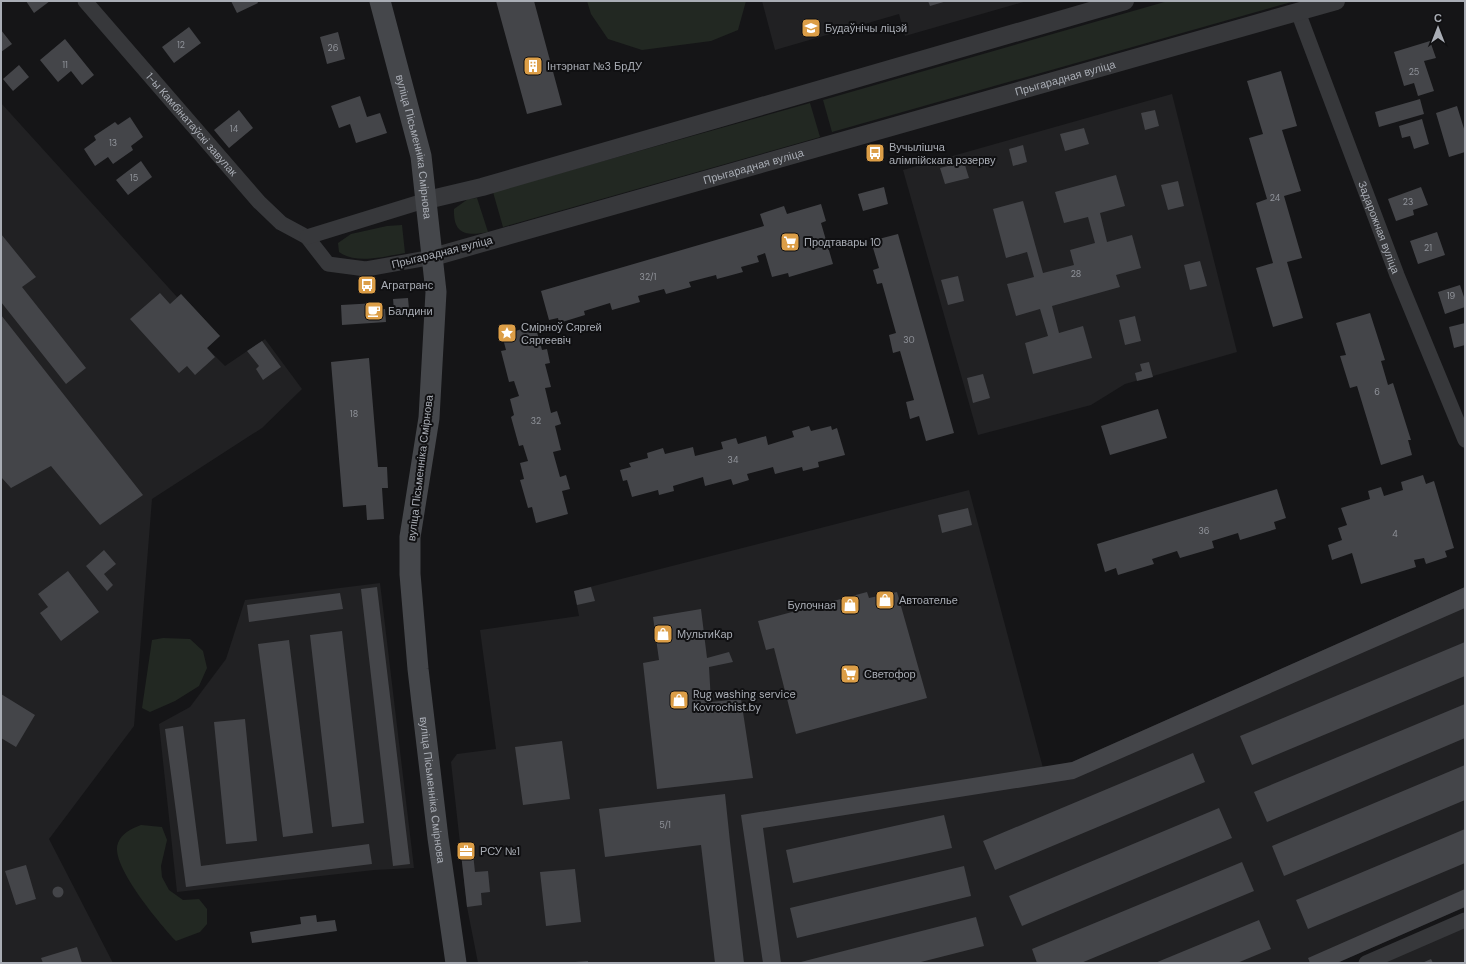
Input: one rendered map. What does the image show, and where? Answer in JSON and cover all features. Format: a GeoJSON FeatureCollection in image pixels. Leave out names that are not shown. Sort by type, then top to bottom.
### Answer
{"type":"FeatureCollection","features":[{"type":"Feature","properties":{"kind":"main road","name":"вуліца Пісьменніка Смірнова"},"geometry":{"type":"LineString","coordinates":[[380,1],[421,156],[436,292],[429,418],[410,537],[410,574],[418,670],[437,830],[456,963]]}},
{"type":"Feature","properties":{"kind":"street","name":"1-ы Камбінатаўскі завулак"},"geometry":{"type":"LineString","coordinates":[[85,1],[259,202],[281,223],[307,237]]}},
{"type":"Feature","properties":{"kind":"street"},"geometry":{"type":"LineString","coordinates":[[307,237],[426,200],[482,187],[1125,1]]}},
{"type":"Feature","properties":{"kind":"street","name":"Прыгарадная вуліца"},"geometry":{"type":"LineString","coordinates":[[307,237],[328,264],[366,269],[433,257],[1336,1]]}},
{"type":"Feature","properties":{"kind":"street","name":"Задарожная вуліца"},"geometry":{"type":"LineString","coordinates":[[1298,12],[1397,274],[1465,440]]}},
{"type":"Feature","properties":{"kind":"street"},"geometry":{"type":"LineString","coordinates":[[1366,963],[1465,920]]}},
{"type":"Feature","properties":{"kind":"shaded area"},"geometry":{"type":"Polygon","coordinates":[[[587,1],[746,1],[738,30],[711,41],[642,50],[608,39],[591,14],[587,1]]]}},
{"type":"Feature","properties":{"kind":"shaded area","name":"Будаўнічы ліцэй"},"geometry":{"type":"Polygon","coordinates":[[[762,1],[1027,1],[905,36],[899,14],[775,50],[762,1]]]}},
{"type":"Feature","properties":{"kind":"shaded area"},"geometry":{"type":"Polygon","coordinates":[[[1168,1],[1295,1],[832,132],[823,100],[1168,1]]]}},
{"type":"Feature","properties":{"kind":"shaded area"},"geometry":{"type":"Polygon","coordinates":[[[1172,94],[1237,352],[1125,384],[1091,405],[978,435],[903,170],[1172,94]]]}},
{"type":"Feature","properties":{"kind":"shaded area"},"geometry":{"type":"Polygon","coordinates":[[[1,103],[177,297],[181,294],[220,336],[207,348],[225,366],[265,339],[302,389],[262,428],[152,499],[134,726],[49,839],[113,963],[1,963],[1,103]]]}},
{"type":"Feature","properties":{"kind":"shaded area"},"geometry":{"type":"Polygon","coordinates":[[[810,103],[820,137],[503,227],[493,192],[810,103]]]}},
{"type":"Feature","properties":{"kind":"shaded area"},"geometry":{"type":"Polygon","coordinates":[[[477,198],[488,232],[474,234],[463,232],[456,224],[454,209],[468,199],[477,198]]]}},
{"type":"Feature","properties":{"kind":"shaded area"},"geometry":{"type":"Polygon","coordinates":[[[402,225],[405,253],[363,259],[346,256],[339,252],[338,243],[351,234],[387,226],[402,225]]]}},
{"type":"Feature","properties":{"kind":"shaded area"},"geometry":{"type":"Polygon","coordinates":[[[969,490],[1043,768],[1072,762],[1465,587],[1465,907],[1337,963],[478,963],[467,907],[451,762],[457,754],[496,749],[480,630],[579,616],[574,591],[969,490]]]}},
{"type":"Feature","properties":{"kind":"shaded area"},"geometry":{"type":"Polygon","coordinates":[[[380,583],[414,868],[374,870],[177,892],[159,724],[190,707],[226,659],[245,600],[380,583]]]}},
{"type":"Feature","properties":{"kind":"shaded area"},"geometry":{"type":"Polygon","coordinates":[[[163,638],[190,639],[203,651],[207,668],[199,686],[175,701],[150,712],[142,708],[152,640],[163,638]]]}},
{"type":"Feature","properties":{"kind":"shaded area"},"geometry":{"type":"Polygon","coordinates":[[[141,825],[162,827],[167,840],[161,866],[162,877],[169,890],[183,900],[199,899],[207,909],[207,924],[200,932],[176,941],[159,922],[128,879],[117,853],[118,843],[124,834],[141,825]]]}},
{"type":"Feature","properties":{"kind":"shaded area"},"geometry":{"type":"Polygon","coordinates":[[[1465,927],[1465,963],[1382,963],[1465,927]]]}},
{"type":"Feature","properties":{"kind":"building"},"geometry":{"type":"Polygon","coordinates":[[[26,1],[50,1],[34,13],[26,1]]]}},
{"type":"Feature","properties":{"kind":"building"},"geometry":{"type":"Polygon","coordinates":[[[231,1],[257,1],[258,3],[237,13],[231,1]]]}},
{"type":"Feature","properties":{"kind":"building","name":"Інтэрнат №3 БрДУ"},"geometry":{"type":"Polygon","coordinates":[[[496,1],[534,1],[562,105],[527,114],[496,1]]]}},
{"type":"Feature","properties":{"kind":"building"},"geometry":{"type":"Polygon","coordinates":[[[928,1],[947,1],[930,6],[928,1]]]}},
{"type":"Feature","properties":{"kind":"building"},"geometry":{"type":"Polygon","coordinates":[[[189,27],[201,43],[174,63],[162,47],[189,27]]]}},
{"type":"Feature","properties":{"kind":"building"},"geometry":{"type":"Polygon","coordinates":[[[1,30],[12,44],[1,52],[1,30]]]}},
{"type":"Feature","properties":{"kind":"building"},"geometry":{"type":"Polygon","coordinates":[[[338,32],[345,59],[327,64],[320,37],[338,32]]]}},
{"type":"Feature","properties":{"kind":"building"},"geometry":{"type":"Polygon","coordinates":[[[65,39],[94,75],[82,85],[71,71],[58,82],[40,60],[65,39]]]}},
{"type":"Feature","properties":{"kind":"building"},"geometry":{"type":"Polygon","coordinates":[[[1430,41],[1436,58],[1424,61],[1434,91],[1418,96],[1414,83],[1404,86],[1394,52],[1430,41]]]}},
{"type":"Feature","properties":{"kind":"building"},"geometry":{"type":"Polygon","coordinates":[[[19,65],[29,77],[13,91],[3,79],[19,65]]]}},
{"type":"Feature","properties":{"kind":"building"},"geometry":{"type":"Polygon","coordinates":[[[1281,71],[1297,126],[1282,130],[1301,191],[1284,196],[1302,258],[1287,262],[1303,318],[1273,327],[1256,268],[1273,263],[1256,203],[1267,199],[1249,138],[1263,134],[1247,81],[1281,71]]]}},
{"type":"Feature","properties":{"kind":"building"},"geometry":{"type":"Polygon","coordinates":[[[360,96],[367,117],[380,113],[387,133],[356,143],[350,124],[339,128],[331,106],[360,96]]]}},
{"type":"Feature","properties":{"kind":"building"},"geometry":{"type":"Polygon","coordinates":[[[1420,99],[1424,114],[1379,127],[1375,112],[1420,99]]]}},
{"type":"Feature","properties":{"kind":"building"},"geometry":{"type":"Polygon","coordinates":[[[1457,106],[1465,132],[1465,152],[1449,157],[1436,113],[1457,106]]]}},
{"type":"Feature","properties":{"kind":"building"},"geometry":{"type":"Polygon","coordinates":[[[239,110],[253,128],[229,148],[214,130],[239,110]]]}},
{"type":"Feature","properties":{"kind":"building"},"geometry":{"type":"Polygon","coordinates":[[[1155,110],[1159,126],[1145,130],[1141,113],[1155,110]]]}},
{"type":"Feature","properties":{"kind":"building"},"geometry":{"type":"Polygon","coordinates":[[[130,117],[143,137],[131,146],[133,150],[113,164],[108,157],[95,166],[84,149],[96,140],[94,136],[115,122],[118,125],[130,117]]]}},
{"type":"Feature","properties":{"kind":"building"},"geometry":{"type":"Polygon","coordinates":[[[1422,119],[1429,144],[1414,149],[1410,136],[1402,138],[1399,126],[1422,119]]]}},
{"type":"Feature","properties":{"kind":"building"},"geometry":{"type":"Polygon","coordinates":[[[1084,128],[1089,144],[1065,151],[1060,134],[1084,128]]]}},
{"type":"Feature","properties":{"kind":"building"},"geometry":{"type":"Polygon","coordinates":[[[1023,145],[1027,162],[1013,166],[1009,149],[1023,145]]]}},
{"type":"Feature","properties":{"kind":"building"},"geometry":{"type":"Polygon","coordinates":[[[141,161],[152,177],[128,195],[116,180],[141,161]]]}},
{"type":"Feature","properties":{"kind":"building"},"geometry":{"type":"Polygon","coordinates":[[[964,162],[969,178],[945,184],[940,168],[964,162]]]}},
{"type":"Feature","properties":{"kind":"building"},"geometry":{"type":"Polygon","coordinates":[[[1116,175],[1125,206],[1100,213],[1107,242],[1132,235],[1141,268],[1116,275],[1120,287],[1052,306],[1059,333],[1083,326],[1092,358],[1033,374],[1025,343],[1048,336],[1040,309],[1016,316],[1007,284],[1034,277],[1027,252],[1006,258],[993,209],[1023,201],[1043,273],[1074,265],[1070,250],[1095,243],[1088,217],[1064,223],[1055,192],[1116,175]]]}},
{"type":"Feature","properties":{"kind":"building"},"geometry":{"type":"Polygon","coordinates":[[[1178,181],[1184,206],[1168,210],[1161,185],[1178,181]]]}},
{"type":"Feature","properties":{"kind":"building"},"geometry":{"type":"Polygon","coordinates":[[[884,187],[888,204],[863,211],[858,194],[884,187]]]}},
{"type":"Feature","properties":{"kind":"building"},"geometry":{"type":"Polygon","coordinates":[[[1421,187],[1428,205],[1413,210],[1414,215],[1396,221],[1388,199],[1421,187]]]}},
{"type":"Feature","properties":{"kind":"building"},"geometry":{"type":"Polygon","coordinates":[[[821,204],[826,221],[821,223],[833,264],[789,277],[788,273],[772,277],[765,253],[757,256],[759,262],[741,267],[743,272],[717,279],[716,275],[689,282],[691,287],[666,294],[664,289],[638,296],[640,302],[612,310],[610,303],[584,311],[585,315],[559,323],[558,318],[549,320],[541,291],[764,226],[760,214],[784,206],[787,214],[821,204]]]}},
{"type":"Feature","properties":{"kind":"building"},"geometry":{"type":"Polygon","coordinates":[[[1437,232],[1445,255],[1418,264],[1410,241],[1437,232]]]}},
{"type":"Feature","properties":{"kind":"building"},"geometry":{"type":"Polygon","coordinates":[[[1,234],[36,277],[22,287],[86,368],[66,384],[1,302],[1,234]]]}},
{"type":"Feature","properties":{"kind":"building"},"geometry":{"type":"Polygon","coordinates":[[[898,234],[954,433],[926,441],[919,416],[910,419],[906,402],[914,400],[900,351],[893,353],[889,335],[896,333],[882,283],[877,284],[873,270],[879,268],[871,241],[898,234]]]}},
{"type":"Feature","properties":{"kind":"building"},"geometry":{"type":"Polygon","coordinates":[[[1200,261],[1207,286],[1190,290],[1184,265],[1200,261]]]}},
{"type":"Feature","properties":{"kind":"building"},"geometry":{"type":"Polygon","coordinates":[[[958,276],[964,301],[948,305],[941,280],[958,276]]]}},
{"type":"Feature","properties":{"kind":"building"},"geometry":{"type":"Polygon","coordinates":[[[1460,285],[1465,300],[1465,307],[1445,314],[1438,292],[1460,285]]]}},
{"type":"Feature","properties":{"kind":"building"},"geometry":{"type":"Polygon","coordinates":[[[160,293],[170,304],[181,294],[220,336],[207,348],[215,357],[195,375],[187,366],[179,373],[130,319],[160,293]]]}},
{"type":"Feature","properties":{"kind":"building"},"geometry":{"type":"Polygon","coordinates":[[[408,298],[409,309],[394,310],[393,299],[408,298]]]}},
{"type":"Feature","properties":{"kind":"building"},"geometry":{"type":"Polygon","coordinates":[[[377,303],[378,310],[385,309],[386,322],[342,325],[341,305],[377,303]]]}},
{"type":"Feature","properties":{"kind":"building"},"geometry":{"type":"Polygon","coordinates":[[[1370,313],[1385,360],[1381,361],[1388,385],[1393,383],[1411,440],[1408,440],[1412,455],[1381,465],[1357,386],[1350,388],[1340,356],[1346,355],[1336,323],[1370,313]]]}},
{"type":"Feature","properties":{"kind":"building"},"geometry":{"type":"Polygon","coordinates":[[[1,315],[143,495],[100,525],[51,466],[11,488],[1,477],[1,315]]]}},
{"type":"Feature","properties":{"kind":"building"},"geometry":{"type":"Polygon","coordinates":[[[1135,316],[1141,341],[1125,345],[1119,320],[1135,316]]]}},
{"type":"Feature","properties":{"kind":"building"},"geometry":{"type":"Polygon","coordinates":[[[1465,323],[1465,345],[1454,348],[1449,327],[1465,323]]]}},
{"type":"Feature","properties":{"kind":"building"},"geometry":{"type":"Polygon","coordinates":[[[535,325],[542,350],[547,349],[550,363],[545,364],[551,387],[545,388],[551,413],[557,411],[561,424],[555,426],[561,450],[553,452],[560,477],[566,475],[570,489],[562,491],[568,514],[536,523],[532,507],[528,508],[520,480],[524,479],[520,463],[528,461],[523,445],[519,446],[511,417],[514,415],[510,399],[519,396],[514,381],[509,382],[501,351],[506,350],[502,335],[535,325]]]}},
{"type":"Feature","properties":{"kind":"building"},"geometry":{"type":"Polygon","coordinates":[[[262,341],[281,367],[263,380],[256,369],[259,366],[247,351],[262,341]]]}},
{"type":"Feature","properties":{"kind":"building"},"geometry":{"type":"Polygon","coordinates":[[[369,358],[378,467],[387,467],[388,488],[382,488],[384,519],[367,520],[366,505],[343,507],[331,362],[369,358]]]}},
{"type":"Feature","properties":{"kind":"building"},"geometry":{"type":"Polygon","coordinates":[[[1149,362],[1153,377],[1137,381],[1135,373],[1142,371],[1140,364],[1149,362]]]}},
{"type":"Feature","properties":{"kind":"building"},"geometry":{"type":"Polygon","coordinates":[[[983,374],[990,398],[973,403],[967,378],[983,374]]]}},
{"type":"Feature","properties":{"kind":"building"},"geometry":{"type":"Polygon","coordinates":[[[1158,409],[1167,438],[1110,455],[1101,426],[1158,409]]]}},
{"type":"Feature","properties":{"kind":"building"},"geometry":{"type":"Polygon","coordinates":[[[809,426],[811,431],[831,426],[832,430],[837,428],[845,455],[818,462],[819,467],[803,471],[802,467],[775,474],[773,467],[747,474],[749,480],[733,485],[731,479],[705,486],[703,477],[673,486],[674,491],[659,495],[658,490],[632,497],[627,480],[623,481],[620,470],[631,467],[629,463],[648,458],[647,453],[663,448],[665,454],[693,447],[695,456],[723,449],[721,442],[736,438],[738,444],[766,436],[768,445],[794,437],[792,431],[809,426]]]}},
{"type":"Feature","properties":{"kind":"building"},"geometry":{"type":"Polygon","coordinates":[[[1423,475],[1426,484],[1434,481],[1454,548],[1445,551],[1447,557],[1426,564],[1424,558],[1414,560],[1416,567],[1361,584],[1352,553],[1332,560],[1328,545],[1342,540],[1338,528],[1347,525],[1341,508],[1370,499],[1368,491],[1381,487],[1384,496],[1403,490],[1401,482],[1423,475]]]}},
{"type":"Feature","properties":{"kind":"building"},"geometry":{"type":"Polygon","coordinates":[[[1277,489],[1286,518],[1274,522],[1276,529],[1240,540],[1238,533],[1212,541],[1214,548],[1180,558],[1177,551],[1152,559],[1154,564],[1118,575],[1116,568],[1105,572],[1097,544],[1277,489]]]}},
{"type":"Feature","properties":{"kind":"building"},"geometry":{"type":"Polygon","coordinates":[[[968,508],[972,525],[942,533],[938,515],[968,508]]]}},
{"type":"Feature","properties":{"kind":"building"},"geometry":{"type":"Polygon","coordinates":[[[104,550],[116,564],[104,574],[113,585],[107,591],[86,566],[104,550]]]}},
{"type":"Feature","properties":{"kind":"building"},"geometry":{"type":"Polygon","coordinates":[[[68,571],[99,612],[61,641],[40,613],[48,607],[38,594],[68,571]]]}},
{"type":"Feature","properties":{"kind":"building"},"geometry":{"type":"Polygon","coordinates":[[[377,587],[410,864],[393,866],[361,589],[377,587]]]}},
{"type":"Feature","properties":{"kind":"building"},"geometry":{"type":"Polygon","coordinates":[[[591,587],[595,601],[577,605],[574,591],[591,587]]]}},
{"type":"Feature","properties":{"kind":"building"},"geometry":{"type":"Polygon","coordinates":[[[1465,587],[1465,608],[1074,779],[763,828],[781,963],[763,963],[741,815],[1072,762],[1465,587]]]}},
{"type":"Feature","properties":{"kind":"building","name":"Светофор"},"geometry":{"type":"Polygon","coordinates":[[[867,592],[869,598],[897,592],[927,698],[796,734],[774,648],[766,650],[758,621],[867,592]]]}},
{"type":"Feature","properties":{"kind":"building"},"geometry":{"type":"Polygon","coordinates":[[[340,593],[343,609],[249,622],[247,605],[340,593]]]}},
{"type":"Feature","properties":{"kind":"building","name":"Rug washing service Kovrochist.by"},"geometry":{"type":"Polygon","coordinates":[[[701,609],[707,658],[729,652],[733,662],[709,667],[711,702],[741,699],[753,778],[657,789],[643,663],[659,660],[653,617],[701,609]]]}},
{"type":"Feature","properties":{"kind":"building"},"geometry":{"type":"Polygon","coordinates":[[[342,631],[364,823],[332,827],[310,635],[342,631]]]}},
{"type":"Feature","properties":{"kind":"building"},"geometry":{"type":"Polygon","coordinates":[[[289,640],[313,833],[283,837],[258,644],[289,640]]]}},
{"type":"Feature","properties":{"kind":"building"},"geometry":{"type":"Polygon","coordinates":[[[1465,642],[1465,676],[1252,765],[1240,736],[1465,642]]]}},
{"type":"Feature","properties":{"kind":"building"},"geometry":{"type":"Polygon","coordinates":[[[1,694],[35,715],[16,747],[1,738],[1,694]]]}},
{"type":"Feature","properties":{"kind":"building"},"geometry":{"type":"Polygon","coordinates":[[[1465,704],[1465,738],[1267,822],[1254,792],[1465,704]]]}},
{"type":"Feature","properties":{"kind":"building"},"geometry":{"type":"Polygon","coordinates":[[[245,719],[257,841],[226,844],[214,722],[245,719]]]}},
{"type":"Feature","properties":{"kind":"building"},"geometry":{"type":"Polygon","coordinates":[[[183,726],[201,866],[369,844],[372,864],[186,887],[165,729],[183,726]]]}},
{"type":"Feature","properties":{"kind":"building"},"geometry":{"type":"Polygon","coordinates":[[[562,741],[570,799],[523,805],[515,747],[562,741]]]}},
{"type":"Feature","properties":{"kind":"building"},"geometry":{"type":"Polygon","coordinates":[[[1193,753],[1205,782],[995,870],[983,841],[1193,753]]]}},
{"type":"Feature","properties":{"kind":"building"},"geometry":{"type":"Polygon","coordinates":[[[1465,765],[1465,800],[1284,876],[1272,846],[1465,765]]]}},
{"type":"Feature","properties":{"kind":"building"},"geometry":{"type":"Polygon","coordinates":[[[725,794],[744,963],[715,963],[701,845],[605,857],[599,809],[725,794]]]}},
{"type":"Feature","properties":{"kind":"building"},"geometry":{"type":"Polygon","coordinates":[[[1219,808],[1232,838],[1022,926],[1009,896],[1219,808]]]}},
{"type":"Feature","properties":{"kind":"building"},"geometry":{"type":"Polygon","coordinates":[[[944,815],[952,848],[793,883],[786,850],[944,815]]]}},
{"type":"Feature","properties":{"kind":"building"},"geometry":{"type":"Polygon","coordinates":[[[1465,829],[1465,863],[1308,929],[1296,900],[1465,829]]]}},
{"type":"Feature","properties":{"kind":"building"},"geometry":{"type":"Polygon","coordinates":[[[472,844],[475,872],[488,871],[490,892],[481,893],[482,905],[467,907],[460,845],[472,844]]]}},
{"type":"Feature","properties":{"kind":"building"},"geometry":{"type":"Polygon","coordinates":[[[1242,862],[1254,891],[1081,963],[1037,963],[1032,949],[1242,862]]]}},
{"type":"Feature","properties":{"kind":"building"},"geometry":{"type":"Polygon","coordinates":[[[26,865],[36,899],[16,905],[5,871],[26,865]]]}},
{"type":"Feature","properties":{"kind":"building"},"geometry":{"type":"Polygon","coordinates":[[[964,866],[971,896],[797,938],[790,908],[964,866]]]}},
{"type":"Feature","properties":{"kind":"building"},"geometry":{"type":"Polygon","coordinates":[[[575,869],[581,922],[546,926],[540,872],[575,869]]]}},
{"type":"Feature","properties":{"kind":"building"},"geometry":{"type":"Polygon","coordinates":[[[58,886],[62,888],[64,892],[62,896],[58,898],[54,896],[52,892],[54,888],[58,886]]]}},
{"type":"Feature","properties":{"kind":"building"},"geometry":{"type":"Polygon","coordinates":[[[1465,889],[1465,907],[1337,963],[1310,963],[1308,958],[1465,889]]]}},
{"type":"Feature","properties":{"kind":"building"},"geometry":{"type":"Polygon","coordinates":[[[316,915],[317,922],[335,920],[337,931],[252,943],[250,932],[301,924],[300,917],[316,915]]]}},
{"type":"Feature","properties":{"kind":"building"},"geometry":{"type":"Polygon","coordinates":[[[976,917],[984,946],[917,963],[797,963],[976,917]]]}},
{"type":"Feature","properties":{"kind":"building"},"geometry":{"type":"Polygon","coordinates":[[[1259,920],[1271,949],[1237,963],[1155,963],[1259,920]]]}},
{"type":"Feature","properties":{"kind":"building"},"geometry":{"type":"Polygon","coordinates":[[[77,947],[82,963],[43,963],[41,958],[77,947]]]}},
{"type":"Feature","properties":{"kind":"building"},"geometry":{"type":"Polygon","coordinates":[[[1431,959],[1433,963],[1422,963],[1431,959]]]}},
{"type":"Feature","properties":{"kind":"building"},"geometry":{"type":"Polygon","coordinates":[[[588,961],[588,963],[575,963],[575,962],[588,961]]]}},
{"type":"Feature","properties":{"kind":"place","name":"Будаўнічы ліцэй"},"geometry":{"type":"Point","coordinates":[811,28]}},
{"type":"Feature","properties":{"kind":"place","name":"Інтэрнат №3 БрДУ"},"geometry":{"type":"Point","coordinates":[533,66]}},
{"type":"Feature","properties":{"kind":"place","name":"Вучылішча алімпійскага рэзерву"},"geometry":{"type":"Point","coordinates":[875,153]}},
{"type":"Feature","properties":{"kind":"place","name":"Продтавары 10"},"geometry":{"type":"Point","coordinates":[790,242]}},
{"type":"Feature","properties":{"kind":"place","name":"Агратранс"},"geometry":{"type":"Point","coordinates":[367,285]}},
{"type":"Feature","properties":{"kind":"place","name":"Балдини"},"geometry":{"type":"Point","coordinates":[374,311]}},
{"type":"Feature","properties":{"kind":"place","name":"Смірноў Сяргей Сяргеевіч"},"geometry":{"type":"Point","coordinates":[507,333]}},
{"type":"Feature","properties":{"kind":"place","name":"Автоателье"},"geometry":{"type":"Point","coordinates":[885,600]}},
{"type":"Feature","properties":{"kind":"place","name":"Булочная"},"geometry":{"type":"Point","coordinates":[850,605]}},
{"type":"Feature","properties":{"kind":"place","name":"МультиКар"},"geometry":{"type":"Point","coordinates":[663,634]}},
{"type":"Feature","properties":{"kind":"place","name":"Светофор"},"geometry":{"type":"Point","coordinates":[850,674]}},
{"type":"Feature","properties":{"kind":"place","name":"Rug washing service Kovrochist.by"},"geometry":{"type":"Point","coordinates":[679,700]}},
{"type":"Feature","properties":{"kind":"place","name":"РСУ №1"},"geometry":{"type":"Point","coordinates":[466,851]}}]}
